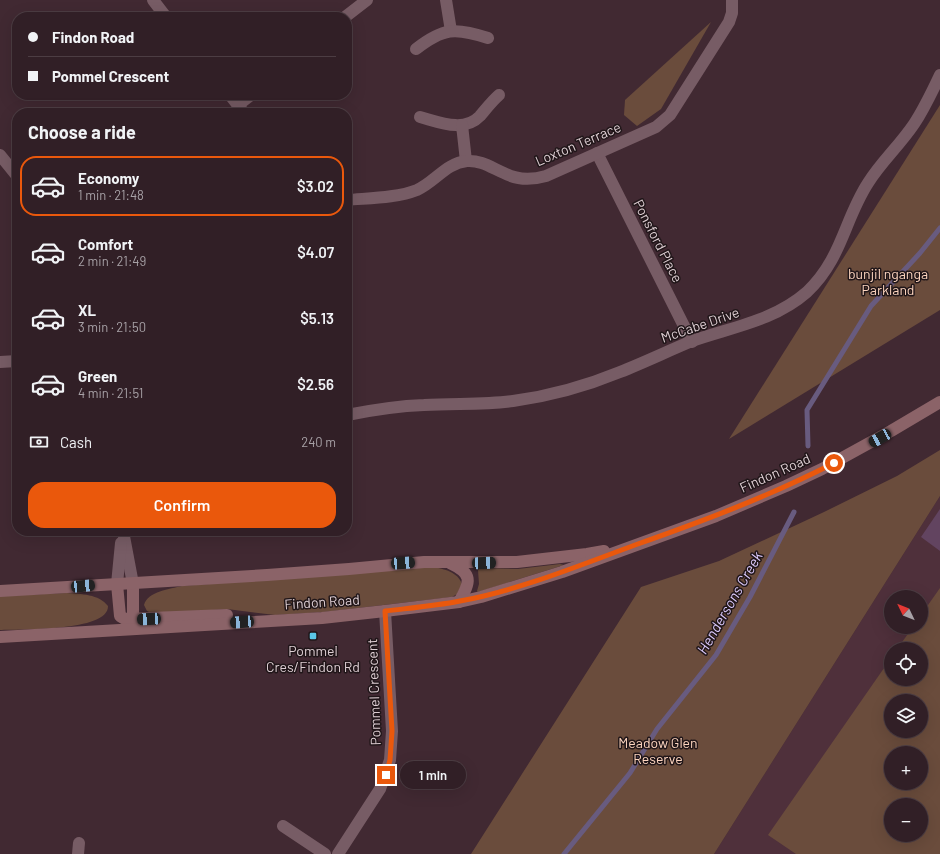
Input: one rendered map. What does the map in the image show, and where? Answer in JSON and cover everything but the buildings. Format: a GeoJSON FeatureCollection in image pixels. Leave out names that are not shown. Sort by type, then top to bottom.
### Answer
{"type":"FeatureCollection","features":[{"type":"Feature","properties":{"kind":"main road","name":"Findon Road"},"geometry":{"type":"LineString","coordinates":[[133,624],[226,615],[257,621],[322,618],[459,602],[520,586],[716,516],[786,486],[857,451],[940,402]]}},
{"type":"Feature","properties":{"kind":"main road","name":"Findon Road"},"geometry":{"type":"LineString","coordinates":[[0,591],[342,570],[403,563],[447,561],[517,562],[587,554],[637,545]]}},
{"type":"Feature","properties":{"kind":"main road"},"geometry":{"type":"LineString","coordinates":[[447,561],[466,573],[469,581],[468,588],[459,602]]}},
{"type":"Feature","properties":{"kind":"main road"},"geometry":{"type":"LineString","coordinates":[[117,584],[120,616],[133,624]]}},
{"type":"Feature","properties":{"kind":"main road"},"geometry":{"type":"LineString","coordinates":[[132,584],[133,624]]}},
{"type":"Feature","properties":{"kind":"main road"},"geometry":{"type":"LineString","coordinates":[[0,636],[133,624]]}},
{"type":"Feature","properties":{"kind":"street"},"geometry":{"type":"LineString","coordinates":[[153,0],[162,12]]}},
{"type":"Feature","properties":{"kind":"street"},"geometry":{"type":"LineString","coordinates":[[352,12],[367,0]]}},
{"type":"Feature","properties":{"kind":"street"},"geometry":{"type":"LineString","coordinates":[[446,0],[451,31]]}},
{"type":"Feature","properties":{"kind":"street","name":"Loxton Terrace"},"geometry":{"type":"LineString","coordinates":[[466,161],[484,163],[505,174],[516,177],[537,178],[546,176],[656,127],[670,115],[729,22],[732,13],[732,0]]}},
{"type":"Feature","properties":{"kind":"street"},"geometry":{"type":"LineString","coordinates":[[416,49],[442,33],[451,31],[471,32],[488,38]]}},
{"type":"Feature","properties":{"kind":"street","name":"McCabe Drive"},"geometry":{"type":"LineString","coordinates":[[352,414],[399,407],[511,401],[564,392],[622,372],[692,342],[766,318],[786,307],[808,291],[830,265],[838,250],[852,213],[869,181],[914,125],[926,105],[940,75]]}},
{"type":"Feature","properties":{"kind":"street"},"geometry":{"type":"LineString","coordinates":[[420,117],[446,124],[462,125],[472,122],[479,117],[499,95]]}},
{"type":"Feature","properties":{"kind":"street"},"geometry":{"type":"LineString","coordinates":[[234,100],[240,108]]}},
{"type":"Feature","properties":{"kind":"street"},"geometry":{"type":"LineString","coordinates":[[352,199],[404,194],[428,184],[446,169],[466,161],[462,125]]}},
{"type":"Feature","properties":{"kind":"street","name":"Ponsford Place"},"geometry":{"type":"LineString","coordinates":[[597,153],[692,342]]}},
{"type":"Feature","properties":{"kind":"street"},"geometry":{"type":"LineString","coordinates":[[0,155],[12,170]]}},
{"type":"Feature","properties":{"kind":"street"},"geometry":{"type":"LineString","coordinates":[[0,362],[12,361]]}},
{"type":"Feature","properties":{"kind":"street"},"geometry":{"type":"LineString","coordinates":[[117,584],[122,536]]}},
{"type":"Feature","properties":{"kind":"street"},"geometry":{"type":"LineString","coordinates":[[124,536],[132,584]]}},
{"type":"Feature","properties":{"kind":"street","name":"Pommel Crescent"},"geometry":{"type":"LineString","coordinates":[[338,854],[380,789],[390,760],[392,731],[385,611]]}},
{"type":"Feature","properties":{"kind":"street"},"geometry":{"type":"LineString","coordinates":[[282,826],[325,854]]}},
{"type":"Feature","properties":{"kind":"shaded area"},"geometry":{"type":"Polygon","coordinates":[[[940,496],[940,854],[714,854],[940,496]]]}},
{"type":"Feature","properties":{"kind":"green space"},"geometry":{"type":"Polygon","coordinates":[[[711,22],[661,109],[637,126],[624,115],[625,100],[711,22]]]}},
{"type":"Feature","properties":{"kind":"green space","name":"bunjil nganga Parkland"},"geometry":{"type":"Polygon","coordinates":[[[940,105],[940,310],[729,439],[940,105]]]}},
{"type":"Feature","properties":{"kind":"green space","name":"Meadow Glen Reserve"},"geometry":{"type":"Polygon","coordinates":[[[940,450],[940,496],[714,854],[471,854],[641,587],[719,561],[897,476],[940,450]]]}},
{"type":"Feature","properties":{"kind":"green space"},"geometry":{"type":"Polygon","coordinates":[[[560,564],[564,565],[478,592],[477,591],[479,584],[478,570],[480,568],[518,569],[560,564]]]}},
{"type":"Feature","properties":{"kind":"green space"},"geometry":{"type":"Polygon","coordinates":[[[433,567],[446,570],[454,574],[460,580],[462,584],[457,594],[452,597],[324,612],[275,615],[227,609],[153,614],[147,611],[144,605],[146,600],[160,591],[182,586],[433,567]]]}},
{"type":"Feature","properties":{"kind":"green space"},"geometry":{"type":"Polygon","coordinates":[[[940,588],[940,854],[796,854],[768,835],[884,668],[884,686],[928,686],[928,642],[902,642],[908,634],[928,634],[928,605],[940,588]]]}},
{"type":"Feature","properties":{"kind":"green space"},"geometry":{"type":"Polygon","coordinates":[[[67,593],[89,595],[100,599],[108,606],[104,614],[94,621],[79,625],[42,629],[0,630],[0,596],[67,593]]]}},
{"type":"Feature","properties":{"kind":"waterway","name":"Hendersons Creek"},"geometry":{"type":"LineString","coordinates":[[808,446],[807,410],[871,306],[920,253],[940,228]]}},
{"type":"Feature","properties":{"kind":"waterway","name":"Hendersons Creek"},"geometry":{"type":"LineString","coordinates":[[564,854],[630,773],[657,729],[716,655],[750,597],[794,512]]}},
{"type":"Feature","properties":{"kind":"place","name":"Pommel Cres/Findon Rd"},"geometry":{"type":"Point","coordinates":[313,636]}},
{"type":"Feature","properties":{"kind":"route"},"geometry":{"type":"LineString","coordinates":[[386,775],[392,746],[392,731],[385,611],[459,602],[520,586],[716,516],[786,486],[834,463]]}}]}
